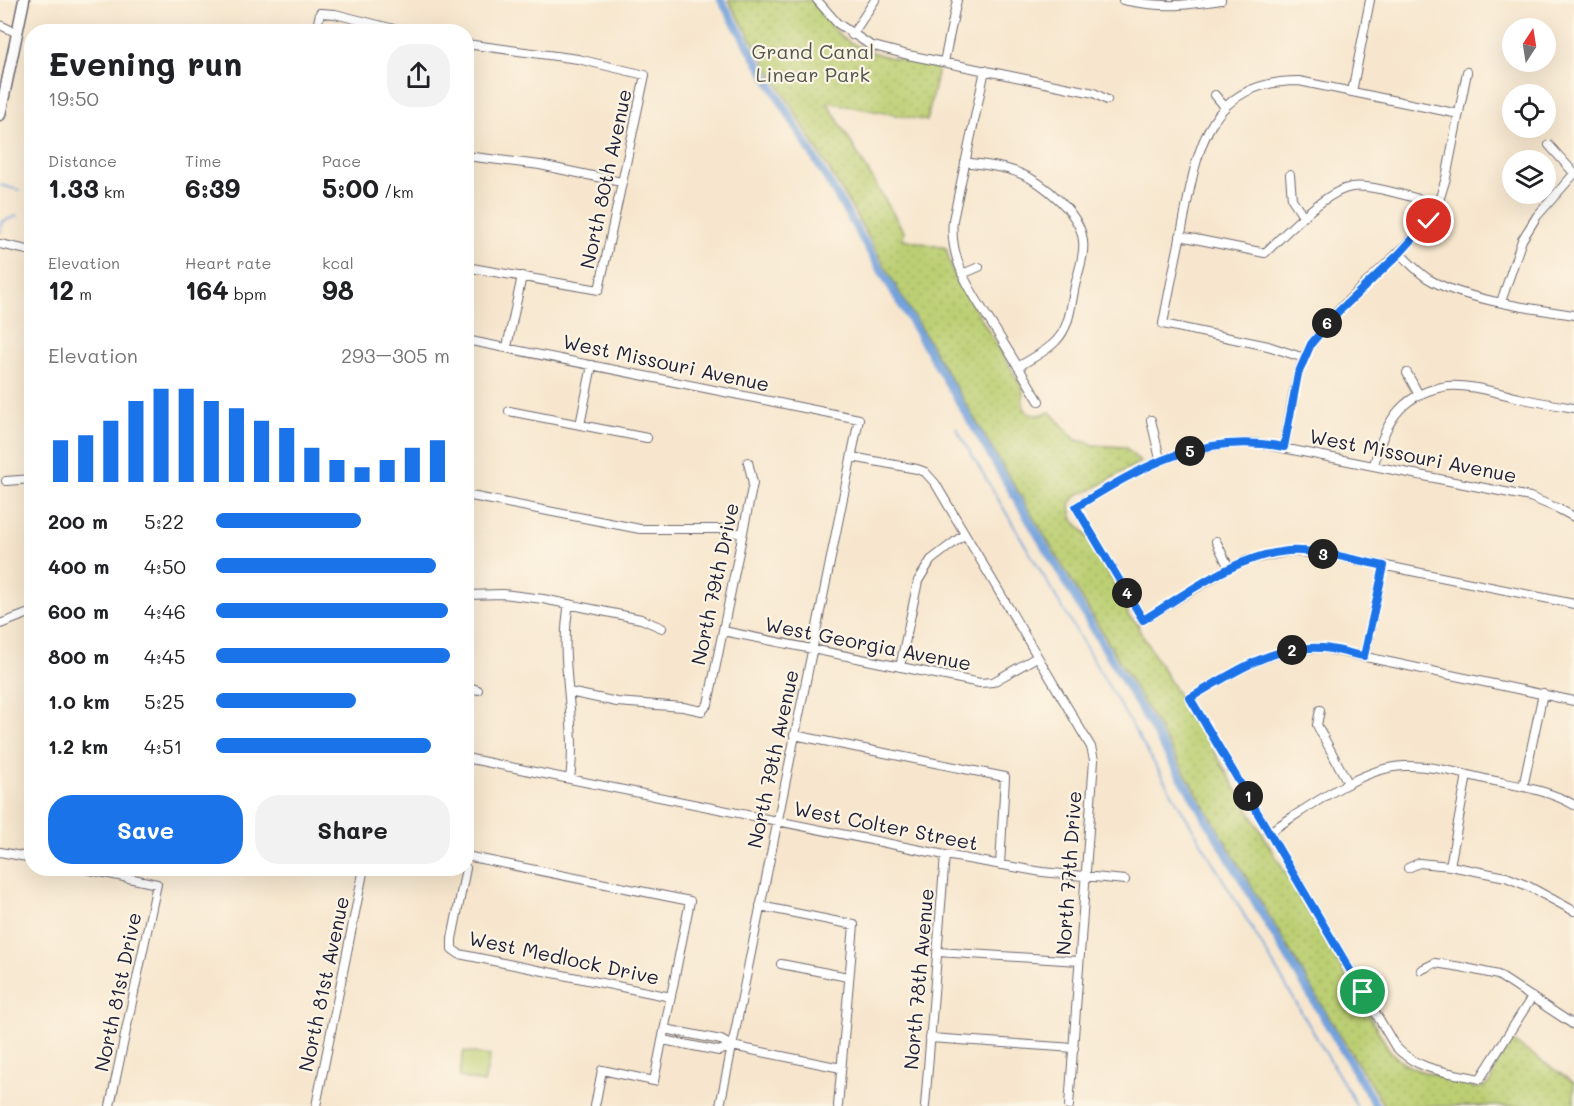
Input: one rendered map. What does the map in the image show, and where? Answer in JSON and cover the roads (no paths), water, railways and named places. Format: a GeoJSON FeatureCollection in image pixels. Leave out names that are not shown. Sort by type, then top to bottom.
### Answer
{"type":"FeatureCollection","features":[{"type":"Feature","properties":{"kind":"main road"},"geometry":{"type":"LineString","coordinates":[[0,115],[24,0]]}},
{"type":"Feature","properties":{"kind":"street"},"geometry":{"type":"LineString","coordinates":[[817,0],[837,23],[870,45],[1094,93],[1107,100]]}},
{"type":"Feature","properties":{"kind":"street"},"geometry":{"type":"LineString","coordinates":[[852,34],[875,0]]}},
{"type":"Feature","properties":{"kind":"street"},"geometry":{"type":"LineString","coordinates":[[944,62],[957,0]]}},
{"type":"Feature","properties":{"kind":"street"},"geometry":{"type":"LineString","coordinates":[[1123,0],[1154,6],[1178,7],[1221,0]]}},
{"type":"Feature","properties":{"kind":"street"},"geometry":{"type":"LineString","coordinates":[[1352,92],[1370,1],[1360,0]]}},
{"type":"Feature","properties":{"kind":"street"},"geometry":{"type":"LineString","coordinates":[[318,24],[320,13],[335,14],[374,24]]}},
{"type":"Feature","properties":{"kind":"street"},"geometry":{"type":"LineString","coordinates":[[0,25],[17,33]]}},
{"type":"Feature","properties":{"kind":"street"},"geometry":{"type":"LineString","coordinates":[[0,35],[17,33]]}},
{"type":"Feature","properties":{"kind":"street","name":"North 80th Avenue"},"geometry":{"type":"LineString","coordinates":[[474,45],[578,59],[645,75],[599,290],[522,276]]}},
{"type":"Feature","properties":{"kind":"street"},"geometry":{"type":"LineString","coordinates":[[985,70],[965,162],[952,232],[952,244],[962,274],[1039,401]]}},
{"type":"Feature","properties":{"kind":"street"},"geometry":{"type":"LineString","coordinates":[[1284,447],[1298,374],[1304,358],[1320,331],[1400,253],[1429,221],[1438,204],[1446,178],[1467,72]]}},
{"type":"Feature","properties":{"kind":"street"},"geometry":{"type":"LineString","coordinates":[[1304,358],[1268,346],[1163,324],[1199,150],[1215,117],[1238,96],[1283,81],[1299,81],[1459,114]]}},
{"type":"Feature","properties":{"kind":"street"},"geometry":{"type":"LineString","coordinates":[[1215,95],[1225,107]]}},
{"type":"Feature","properties":{"kind":"street"},"geometry":{"type":"LineString","coordinates":[[1502,302],[1522,240],[1537,216],[1574,174],[1549,145]]}},
{"type":"Feature","properties":{"kind":"street"},"geometry":{"type":"LineString","coordinates":[[474,157],[540,165],[621,182]]}},
{"type":"Feature","properties":{"kind":"street"},"geometry":{"type":"LineString","coordinates":[[965,162],[1018,172],[1031,179],[1058,199],[1076,220],[1082,233],[1083,251],[1063,332],[1054,344],[1018,367]]}},
{"type":"Feature","properties":{"kind":"street"},"geometry":{"type":"LineString","coordinates":[[1290,175],[1292,199],[1304,217]]}},
{"type":"Feature","properties":{"kind":"street"},"geometry":{"type":"LineString","coordinates":[[1180,236],[1265,253],[1304,217],[1335,193],[1352,187],[1368,187],[1438,204]]}},
{"type":"Feature","properties":{"kind":"street"},"geometry":{"type":"LineString","coordinates":[[0,244],[24,249]]}},
{"type":"Feature","properties":{"kind":"street"},"geometry":{"type":"LineString","coordinates":[[1400,253],[1426,277],[1446,288],[1502,302],[1574,315]]}},
{"type":"Feature","properties":{"kind":"street"},"geometry":{"type":"LineString","coordinates":[[962,274],[979,267]]}},
{"type":"Feature","properties":{"kind":"street"},"geometry":{"type":"LineString","coordinates":[[474,268],[522,276],[507,348]]}},
{"type":"Feature","properties":{"kind":"street","name":"West Missouri Avenue"},"geometry":{"type":"LineString","coordinates":[[474,342],[859,419]]}},
{"type":"Feature","properties":{"kind":"street"},"geometry":{"type":"LineString","coordinates":[[580,425],[592,365]]}},
{"type":"Feature","properties":{"kind":"street"},"geometry":{"type":"LineString","coordinates":[[1407,373],[1419,395]]}},
{"type":"Feature","properties":{"kind":"street"},"geometry":{"type":"LineString","coordinates":[[1374,465],[1379,445],[1391,419],[1404,404],[1419,395],[1443,386],[1481,389],[1574,408]]}},
{"type":"Feature","properties":{"kind":"street"},"geometry":{"type":"LineString","coordinates":[[509,411],[647,438]]}},
{"type":"Feature","properties":{"kind":"street","name":"North 79th Avenue"},"geometry":{"type":"LineString","coordinates":[[720,1106],[859,419]]}},
{"type":"Feature","properties":{"kind":"street"},"geometry":{"type":"LineString","coordinates":[[1151,420],[1160,459]]}},
{"type":"Feature","properties":{"kind":"street","name":"West Missouri Avenue"},"geometry":{"type":"LineString","coordinates":[[1230,568],[1143,620],[1076,507],[1160,459],[1223,444],[1257,443],[1530,497],[1559,508],[1574,517]]}},
{"type":"Feature","properties":{"kind":"street","name":"North 77th Drive"},"geometry":{"type":"LineString","coordinates":[[852,457],[910,467],[925,472],[935,483],[1093,753],[1069,1106]]}},
{"type":"Feature","properties":{"kind":"street","name":"North 79th Drive"},"geometry":{"type":"LineString","coordinates":[[569,692],[617,702],[683,707],[702,711],[708,704],[753,483],[748,462]]}},
{"type":"Feature","properties":{"kind":"street"},"geometry":{"type":"LineString","coordinates":[[6,481],[24,480]]}},
{"type":"Feature","properties":{"kind":"street"},"geometry":{"type":"LineString","coordinates":[[474,497],[640,529],[721,529],[742,534]]}},
{"type":"Feature","properties":{"kind":"street"},"geometry":{"type":"LineString","coordinates":[[900,667],[918,581],[931,561],[965,534]]}},
{"type":"Feature","properties":{"kind":"street"},"geometry":{"type":"LineString","coordinates":[[1216,541],[1230,568],[1260,557],[1290,551],[1337,556],[1574,604]]}},
{"type":"Feature","properties":{"kind":"street"},"geometry":{"type":"LineString","coordinates":[[1364,656],[1384,566]]}},
{"type":"Feature","properties":{"kind":"street"},"geometry":{"type":"LineString","coordinates":[[474,595],[518,595],[641,619],[662,628]]}},
{"type":"Feature","properties":{"kind":"street"},"geometry":{"type":"LineString","coordinates":[[569,604],[566,624],[573,752],[570,779]]}},
{"type":"Feature","properties":{"kind":"street"},"geometry":{"type":"LineString","coordinates":[[0,624],[24,615]]}},
{"type":"Feature","properties":{"kind":"street","name":"West Georgia Avenue"},"geometry":{"type":"LineString","coordinates":[[723,631],[987,683],[993,682],[1037,657]]}},
{"type":"Feature","properties":{"kind":"street"},"geometry":{"type":"LineString","coordinates":[[1532,997],[1480,1079],[1410,1061],[1395,1046],[1190,698],[1257,659],[1300,648],[1323,648],[1574,700]]}},
{"type":"Feature","properties":{"kind":"street"},"geometry":{"type":"LineString","coordinates":[[474,689],[478,690]]}},
{"type":"Feature","properties":{"kind":"street"},"geometry":{"type":"LineString","coordinates":[[1523,787],[1543,693]]}},
{"type":"Feature","properties":{"kind":"street"},"geometry":{"type":"LineString","coordinates":[[1320,710],[1317,725],[1348,783]]}},
{"type":"Feature","properties":{"kind":"street"},"geometry":{"type":"LineString","coordinates":[[794,735],[1005,777],[1000,865]]}},
{"type":"Feature","properties":{"kind":"street","name":"West Colter Street"},"geometry":{"type":"LineString","coordinates":[[474,760],[945,855],[1085,877],[1125,880]]}},
{"type":"Feature","properties":{"kind":"street"},"geometry":{"type":"LineString","coordinates":[[1269,832],[1348,783],[1378,770],[1403,765],[1428,767],[1523,787],[1544,792],[1574,805]]}},
{"type":"Feature","properties":{"kind":"street"},"geometry":{"type":"LineString","coordinates":[[1450,866],[1467,775]]}},
{"type":"Feature","properties":{"kind":"street"},"geometry":{"type":"LineString","coordinates":[[0,852],[24,856]]}},
{"type":"Feature","properties":{"kind":"street","name":"North 78th Avenue"},"geometry":{"type":"LineString","coordinates":[[925,1106],[945,855]]}},
{"type":"Feature","properties":{"kind":"street"},"geometry":{"type":"LineString","coordinates":[[474,862],[690,901],[654,1081],[602,1070],[595,1106]]}},
{"type":"Feature","properties":{"kind":"street"},"geometry":{"type":"LineString","coordinates":[[1408,868],[1419,862],[1506,877],[1574,911]]}},
{"type":"Feature","properties":{"kind":"street","name":"North 81st Drive"},"geometry":{"type":"LineString","coordinates":[[110,1106],[157,884],[119,876]]}},
{"type":"Feature","properties":{"kind":"street","name":"North 81st Avenue"},"geometry":{"type":"LineString","coordinates":[[316,1106],[362,876]]}},
{"type":"Feature","properties":{"kind":"street","name":"West Medlock Drive"},"geometry":{"type":"LineString","coordinates":[[464,876],[452,939],[452,949],[459,954],[671,997]]}},
{"type":"Feature","properties":{"kind":"street"},"geometry":{"type":"LineString","coordinates":[[760,906],[854,925],[838,1106]]}},
{"type":"Feature","properties":{"kind":"street"},"geometry":{"type":"LineString","coordinates":[[938,952],[1079,961]]}},
{"type":"Feature","properties":{"kind":"street"},"geometry":{"type":"LineString","coordinates":[[1421,970],[1435,963],[1498,975],[1574,1025]]}},
{"type":"Feature","properties":{"kind":"street"},"geometry":{"type":"LineString","coordinates":[[781,964],[849,977]]}},
{"type":"Feature","properties":{"kind":"street"},"geometry":{"type":"LineString","coordinates":[[665,1029],[721,1040],[732,1046],[841,1068]]}},
{"type":"Feature","properties":{"kind":"street"},"geometry":{"type":"LineString","coordinates":[[930,1038],[1074,1048]]}},
{"type":"Feature","properties":{"kind":"street"},"geometry":{"type":"LineString","coordinates":[[663,1040],[719,1051],[732,1046]]}},
{"type":"Feature","properties":{"kind":"waterway"},"geometry":{"type":"LineString","coordinates":[[721,0],[1376,1106]]}},
{"type":"Feature","properties":{"kind":"waterway"},"geometry":{"type":"LineString","coordinates":[[0,185],[19,190]]}},
{"type":"Feature","properties":{"kind":"waterway"},"geometry":{"type":"LineString","coordinates":[[1,232],[1,222],[17,216]]}},
{"type":"Feature","properties":{"kind":"waterway"},"geometry":{"type":"LineString","coordinates":[[956,428],[1357,1106]]}},
{"type":"Feature","properties":{"kind":"park label","name":"Grand Canal Linear Park"},"geometry":{"type":"Point","coordinates":[813,64]}}]}
